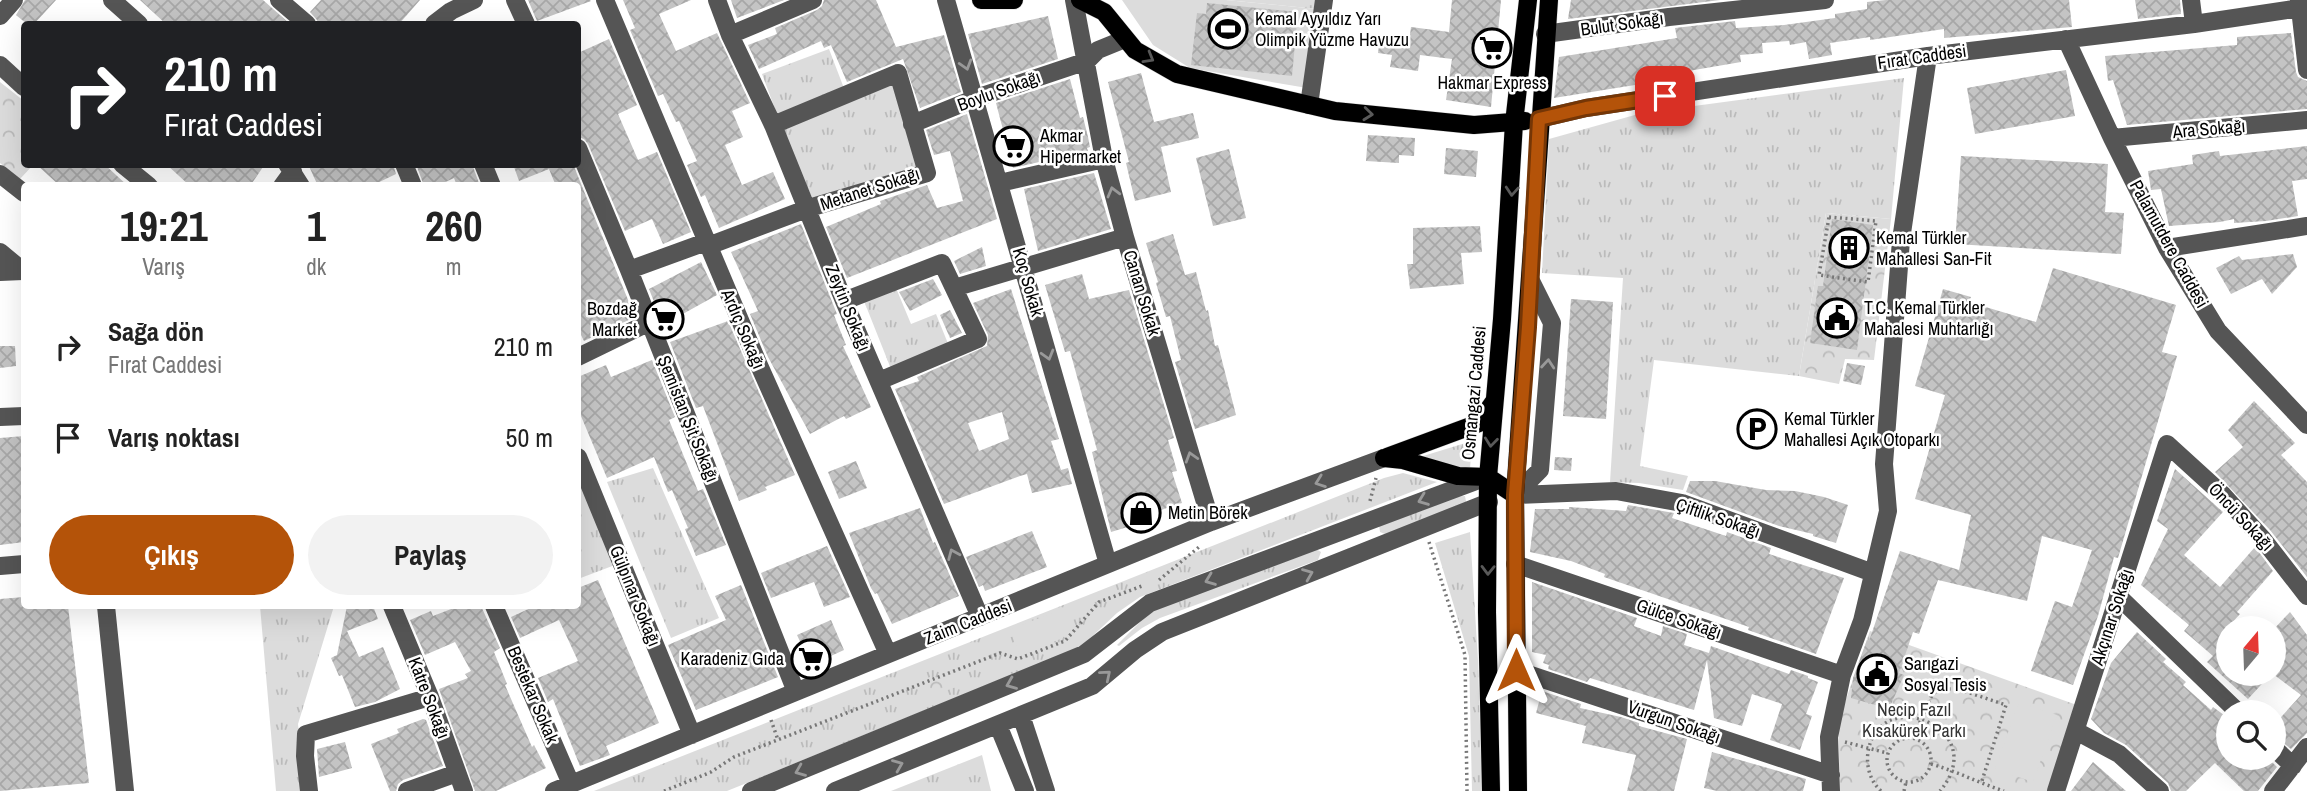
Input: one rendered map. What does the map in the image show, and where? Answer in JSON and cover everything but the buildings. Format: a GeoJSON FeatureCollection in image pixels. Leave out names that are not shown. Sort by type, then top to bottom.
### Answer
{"type":"FeatureCollection","features":[{"type":"Feature","properties":{"kind":"main road"},"geometry":{"type":"LineString","coordinates":[[981,0],[1014,0]]}},
{"type":"Feature","properties":{"kind":"main road"},"geometry":{"type":"LineString","coordinates":[[1080,0],[1104,12],[1135,50],[1177,74],[1335,111],[1474,125],[1539,119]]}},
{"type":"Feature","properties":{"kind":"main road","name":"Osmangazi Caddesi"},"geometry":{"type":"LineString","coordinates":[[1491,791],[1487,612],[1488,477],[1511,193],[1514,123],[1528,0]]}},
{"type":"Feature","properties":{"kind":"main road"},"geometry":{"type":"LineString","coordinates":[[1518,791],[1515,495],[1549,0]]}},
{"type":"Feature","properties":{"kind":"main road"},"geometry":{"type":"LineString","coordinates":[[1383,459],[1479,423],[1495,400]]}},
{"type":"Feature","properties":{"kind":"main road"},"geometry":{"type":"LineString","coordinates":[[1383,459],[1403,460],[1458,475],[1488,477],[1515,495]]}},
{"type":"Feature","properties":{"kind":"main road"},"geometry":{"type":"LineString","coordinates":[[1489,502],[1515,495]]}},
{"type":"Feature","properties":{"kind":"street"},"geometry":{"type":"LineString","coordinates":[[0,16],[14,0]]}},
{"type":"Feature","properties":{"kind":"street"},"geometry":{"type":"LineString","coordinates":[[112,0],[135,21]]}},
{"type":"Feature","properties":{"kind":"street"},"geometry":{"type":"LineString","coordinates":[[279,0],[304,21]]}},
{"type":"Feature","properties":{"kind":"street"},"geometry":{"type":"LineString","coordinates":[[436,21],[445,5],[474,0]]}},
{"type":"Feature","properties":{"kind":"street"},"geometry":{"type":"LineString","coordinates":[[515,0],[525,21]]}},
{"type":"Feature","properties":{"kind":"street","name":"Ardıç Sokağı"},"geometry":{"type":"LineString","coordinates":[[605,0],[707,244],[888,654]]}},
{"type":"Feature","properties":{"kind":"street","name":"Zeytin Sokağı"},"geometry":{"type":"LineString","coordinates":[[717,0],[730,35],[809,208],[844,301],[980,617]]}},
{"type":"Feature","properties":{"kind":"street"},"geometry":{"type":"LineString","coordinates":[[730,35],[813,0]]}},
{"type":"Feature","properties":{"kind":"street","name":"Koç Sokak"},"geometry":{"type":"LineString","coordinates":[[946,0],[1108,564]]}},
{"type":"Feature","properties":{"kind":"street","name":"Canan Sokak"},"geometry":{"type":"LineString","coordinates":[[1074,0],[1104,159],[1211,522]]}},
{"type":"Feature","properties":{"kind":"street"},"geometry":{"type":"LineString","coordinates":[[1309,105],[1324,0]]}},
{"type":"Feature","properties":{"kind":"street","name":"Bulut Sokağı"},"geometry":{"type":"LineString","coordinates":[[1545,34],[1825,0]]}},
{"type":"Feature","properties":{"kind":"street"},"geometry":{"type":"LineString","coordinates":[[2191,0],[2194,24]]}},
{"type":"Feature","properties":{"kind":"street"},"geometry":{"type":"LineString","coordinates":[[2302,5],[2307,70]]}},
{"type":"Feature","properties":{"kind":"street","name":"Fırat Caddesi"},"geometry":{"type":"LineString","coordinates":[[1539,119],[1586,108],[1928,56],[2194,24],[2302,5]]}},
{"type":"Feature","properties":{"kind":"street"},"geometry":{"type":"LineString","coordinates":[[1087,61],[1098,50],[1125,39]]}},
{"type":"Feature","properties":{"kind":"street","name":"Palamutdere Caddesi"},"geometry":{"type":"LineString","coordinates":[[2066,39],[2167,248],[2218,331],[2304,416]]}},
{"type":"Feature","properties":{"kind":"street"},"geometry":{"type":"LineString","coordinates":[[1831,783],[1829,737],[1842,675],[1862,621],[1888,511],[1884,464],[1901,240],[1928,56]]}},
{"type":"Feature","properties":{"kind":"street","name":"Boylu Sokağı"},"geometry":{"type":"LineString","coordinates":[[912,124],[1087,61]]}},
{"type":"Feature","properties":{"kind":"street"},"geometry":{"type":"LineString","coordinates":[[0,65],[21,84]]}},
{"type":"Feature","properties":{"kind":"street","name":"Metanet Sokağı"},"geometry":{"type":"LineString","coordinates":[[629,270],[809,208],[927,173],[898,73],[773,125]]}},
{"type":"Feature","properties":{"kind":"street","name":"Ara Sokağı"},"geometry":{"type":"LineString","coordinates":[[2112,138],[2307,120]]}},
{"type":"Feature","properties":{"kind":"street","name":"Şemistan Şit Sokağı"},"geometry":{"type":"LineString","coordinates":[[581,155],[796,692]]}},
{"type":"Feature","properties":{"kind":"street"},"geometry":{"type":"LineString","coordinates":[[1000,183],[1104,159]]}},
{"type":"Feature","properties":{"kind":"street"},"geometry":{"type":"LineString","coordinates":[[127,168],[144,182]]}},
{"type":"Feature","properties":{"kind":"street"},"geometry":{"type":"LineString","coordinates":[[0,174],[21,191]]}},
{"type":"Feature","properties":{"kind":"street"},"geometry":{"type":"LineString","coordinates":[[2167,248],[2307,226]]}},
{"type":"Feature","properties":{"kind":"street"},"geometry":{"type":"LineString","coordinates":[[954,288],[1125,237]]}},
{"type":"Feature","properties":{"kind":"street"},"geometry":{"type":"LineString","coordinates":[[0,252],[21,269]]}},
{"type":"Feature","properties":{"kind":"street"},"geometry":{"type":"LineString","coordinates":[[844,301],[942,263],[978,339],[879,381]]}},
{"type":"Feature","properties":{"kind":"street"},"geometry":{"type":"LineString","coordinates":[[0,272],[21,271]]}},
{"type":"Feature","properties":{"kind":"street"},"geometry":{"type":"LineString","coordinates":[[1515,495],[1540,470],[1552,323],[1530,279]]}},
{"type":"Feature","properties":{"kind":"street"},"geometry":{"type":"LineString","coordinates":[[581,356],[650,323]]}},
{"type":"Feature","properties":{"kind":"street"},"geometry":{"type":"LineString","coordinates":[[0,417],[21,416]]}},
{"type":"Feature","properties":{"kind":"street","name":"Akçınar Sokağı"},"geometry":{"type":"LineString","coordinates":[[2056,791],[2167,444]]}},
{"type":"Feature","properties":{"kind":"street","name":"Öncü Sokağı"},"geometry":{"type":"LineString","coordinates":[[2167,444],[2222,495],[2262,538],[2307,596]]}},
{"type":"Feature","properties":{"kind":"street","name":"Zaim Caddesi"},"geometry":{"type":"LineString","coordinates":[[563,788],[1211,522],[1383,459]]}},
{"type":"Feature","properties":{"kind":"street","name":"Gülpınar Sokağı"},"geometry":{"type":"LineString","coordinates":[[581,464],[692,735]]}},
{"type":"Feature","properties":{"kind":"street"},"geometry":{"type":"LineString","coordinates":[[751,791],[1084,654],[1150,603],[1488,477]]}},
{"type":"Feature","properties":{"kind":"street","name":"Çiftlik Sokağı"},"geometry":{"type":"LineString","coordinates":[[1515,495],[1616,491],[1682,503],[1874,573]]}},
{"type":"Feature","properties":{"kind":"street"},"geometry":{"type":"LineString","coordinates":[[835,791],[1092,686],[1135,650],[1163,632],[1489,502]]}},
{"type":"Feature","properties":{"kind":"street"},"geometry":{"type":"LineString","coordinates":[[0,566],[21,564]]}},
{"type":"Feature","properties":{"kind":"street","name":"Gülce Sokağı"},"geometry":{"type":"LineString","coordinates":[[1516,564],[1842,675]]}},
{"type":"Feature","properties":{"kind":"street"},"geometry":{"type":"LineString","coordinates":[[2118,596],[2226,700]]}},
{"type":"Feature","properties":{"kind":"street"},"geometry":{"type":"LineString","coordinates":[[106,609],[125,791]]}},
{"type":"Feature","properties":{"kind":"street","name":"Katre Sokağı"},"geometry":{"type":"LineString","coordinates":[[394,609],[464,791]]}},
{"type":"Feature","properties":{"kind":"street","name":"Bestekar Sokak"},"geometry":{"type":"LineString","coordinates":[[495,609],[563,788]]}},
{"type":"Feature","properties":{"kind":"street","name":"Vurgun Sokağı"},"geometry":{"type":"LineString","coordinates":[[1516,670],[1831,783]]}},
{"type":"Feature","properties":{"kind":"street"},"geometry":{"type":"LineString","coordinates":[[309,791],[305,756],[306,733],[430,698]]}},
{"type":"Feature","properties":{"kind":"street"},"geometry":{"type":"LineString","coordinates":[[1021,715],[1046,791]]}},
{"type":"Feature","properties":{"kind":"street"},"geometry":{"type":"LineString","coordinates":[[998,725],[1025,791]]}},
{"type":"Feature","properties":{"kind":"street"},"geometry":{"type":"LineString","coordinates":[[2076,731],[2119,754],[2160,791]]}},
{"type":"Feature","properties":{"kind":"street"},"geometry":{"type":"LineString","coordinates":[[2273,791],[2307,747]]}},
{"type":"Feature","properties":{"kind":"street"},"geometry":{"type":"LineString","coordinates":[[2286,759],[2293,766]]}},
{"type":"Feature","properties":{"kind":"street"},"geometry":{"type":"LineString","coordinates":[[407,791],[457,773]]}},
{"type":"Feature","properties":{"kind":"path"},"geometry":{"type":"LineString","coordinates":[[1829,217],[1876,221],[1868,282],[1819,275],[1829,217]]}},
{"type":"Feature","properties":{"kind":"path"},"geometry":{"type":"LineString","coordinates":[[1364,522],[1383,459]]}},
{"type":"Feature","properties":{"kind":"path"},"geometry":{"type":"LineString","coordinates":[[1427,537],[1465,655],[1467,791]]}},
{"type":"Feature","properties":{"kind":"path"},"geometry":{"type":"LineString","coordinates":[[1158,580],[1207,541]]}},
{"type":"Feature","properties":{"kind":"path"},"geometry":{"type":"LineString","coordinates":[[664,791],[711,772],[734,757],[1000,653],[1018,659],[1065,640],[1099,603],[1146,584]]}},
{"type":"Feature","properties":{"kind":"path"},"geometry":{"type":"LineString","coordinates":[[1913,738],[1938,689],[1958,690],[2006,705],[1981,784]]}},
{"type":"Feature","properties":{"kind":"path"},"geometry":{"type":"LineString","coordinates":[[1881,791],[1870,776],[1868,749],[1873,738],[1888,722],[1910,716],[1934,723],[1944,732],[1951,744],[1953,770],[1940,791]]}},
{"type":"Feature","properties":{"kind":"path"},"geometry":{"type":"LineString","coordinates":[[1829,737],[1887,753]]}},
{"type":"Feature","properties":{"kind":"path"},"geometry":{"type":"LineString","coordinates":[[1913,738],[1925,744],[1929,750],[1931,764],[1919,780],[1906,782],[1892,775],[1886,761],[1887,753],[1900,739],[1913,738]]}},
{"type":"Feature","properties":{"kind":"path"},"geometry":{"type":"LineString","coordinates":[[1931,764],[2004,791]]}},
{"type":"Feature","properties":{"kind":"path"},"geometry":{"type":"LineString","coordinates":[[1904,791],[1906,782]]}},
{"type":"Feature","properties":{"kind":"green space","name":"Kemal Ayyıldız Yarı Olimpik Yüzme Havuzu"},"geometry":{"type":"Polygon","coordinates":[[[1122,0],[1226,0],[1317,9],[1307,88],[1190,68],[1153,45],[1122,0]]]}},
{"type":"Feature","properties":{"kind":"green space"},"geometry":{"type":"Polygon","coordinates":[[[1226,0],[1318,0],[1317,9],[1226,0]]]}},
{"type":"Feature","properties":{"kind":"green space"},"geometry":{"type":"Polygon","coordinates":[[[829,49],[845,91],[778,117],[762,74],[829,49]]]}},
{"type":"Feature","properties":{"kind":"green space"},"geometry":{"type":"Polygon","coordinates":[[[1904,78],[1891,219],[1826,213],[1799,376],[1654,360],[1640,466],[1688,476],[1683,490],[1639,483],[1610,482],[1623,278],[1542,273],[1549,139],[1642,113],[1904,78]]]}},
{"type":"Feature","properties":{"kind":"green space"},"geometry":{"type":"Polygon","coordinates":[[[896,81],[921,169],[814,202],[781,129],[896,81]]]}},
{"type":"Feature","properties":{"kind":"green space"},"geometry":{"type":"Polygon","coordinates":[[[0,82],[21,99],[21,168],[30,168],[20,179],[0,163],[0,82]]]}},
{"type":"Feature","properties":{"kind":"green space"},"geometry":{"type":"Polygon","coordinates":[[[1826,213],[1891,219],[1874,360],[1845,359],[1839,384],[1799,376],[1826,213]]]}},
{"type":"Feature","properties":{"kind":"green space"},"geometry":{"type":"Polygon","coordinates":[[[896,288],[911,324],[936,314],[949,346],[891,369],[864,301],[896,288]]]}},
{"type":"Feature","properties":{"kind":"green space"},"geometry":{"type":"Polygon","coordinates":[[[1472,441],[1470,469],[1458,470],[1420,457],[1472,441]]]}},
{"type":"Feature","properties":{"kind":"green space"},"geometry":{"type":"Polygon","coordinates":[[[653,468],[719,618],[671,638],[607,482],[653,468]]]}},
{"type":"Feature","properties":{"kind":"green space"},"geometry":{"type":"Polygon","coordinates":[[[1403,473],[1437,482],[1140,597],[1117,613],[1082,646],[727,791],[594,791],[1384,478],[1403,473]]]}},
{"type":"Feature","properties":{"kind":"green space"},"geometry":{"type":"Polygon","coordinates":[[[584,483],[615,565],[581,578],[581,484],[584,483]]]}},
{"type":"Feature","properties":{"kind":"green space"},"geometry":{"type":"Polygon","coordinates":[[[1465,496],[1467,507],[1385,534],[1380,532],[1379,525],[1450,497],[1465,496]]]}},
{"type":"Feature","properties":{"kind":"green space"},"geometry":{"type":"Polygon","coordinates":[[[1470,532],[1482,791],[1472,791],[1469,656],[1435,543],[1470,532]]]}},
{"type":"Feature","properties":{"kind":"green space"},"geometry":{"type":"Polygon","coordinates":[[[1316,549],[1321,552],[1318,560],[1160,618],[1117,645],[1150,612],[1316,549]]]}},
{"type":"Feature","properties":{"kind":"green space"},"geometry":{"type":"Polygon","coordinates":[[[260,609],[333,609],[298,724],[305,791],[276,791],[260,609]]]}},
{"type":"Feature","properties":{"kind":"green space"},"geometry":{"type":"Polygon","coordinates":[[[1053,613],[1063,638],[1020,655],[1010,629],[1053,613]]]}},
{"type":"Feature","properties":{"kind":"green space","name":"Necip Fazıl Kısakürek Parkı"},"geometry":{"type":"Polygon","coordinates":[[[1870,631],[2088,709],[2058,791],[1840,791],[1838,722],[1870,631]]]}},
{"type":"Feature","properties":{"kind":"green space"},"geometry":{"type":"Polygon","coordinates":[[[956,671],[961,685],[931,696],[926,682],[956,671]]]}},
{"type":"Feature","properties":{"kind":"green space"},"geometry":{"type":"Polygon","coordinates":[[[2019,702],[2057,715],[2033,782],[1995,769],[2019,702]]]}},
{"type":"Feature","properties":{"kind":"green space"},"geometry":{"type":"Polygon","coordinates":[[[982,755],[991,791],[891,791],[982,755]]]}},
{"type":"Feature","properties":{"kind":"green space"},"geometry":{"type":"Polygon","coordinates":[[[711,772],[716,785],[702,791],[691,791],[687,782],[711,772]]]}},
{"type":"Feature","properties":{"kind":"place","name":"Kemal Ayyıldız Yarı Olimpik Yüzme Havuzu"},"geometry":{"type":"Point","coordinates":[1228,29]}},
{"type":"Feature","properties":{"kind":"place","name":"Hakmar Express"},"geometry":{"type":"Point","coordinates":[1492,48]}},
{"type":"Feature","properties":{"kind":"place","name":"Akmar Hipermarket"},"geometry":{"type":"Point","coordinates":[1013,146]}},
{"type":"Feature","properties":{"kind":"place","name":"Kemal Türkler Mahallesi San-Fit"},"geometry":{"type":"Point","coordinates":[1849,248]}},
{"type":"Feature","properties":{"kind":"place","name":"T.C. Kemal Türkler Mahalesi Muhtarlığı"},"geometry":{"type":"Point","coordinates":[1837,318]}},
{"type":"Feature","properties":{"kind":"place","name":"Bozdağ Market"},"geometry":{"type":"Point","coordinates":[664,319]}},
{"type":"Feature","properties":{"kind":"place","name":"Kemal Türkler Mahallesi Açık Otoparkı"},"geometry":{"type":"Point","coordinates":[1757,429]}},
{"type":"Feature","properties":{"kind":"place","name":"Metin Börek"},"geometry":{"type":"Point","coordinates":[1141,513]}},
{"type":"Feature","properties":{"kind":"place","name":"Karadeniz Gıda"},"geometry":{"type":"Point","coordinates":[811,659]}},
{"type":"Feature","properties":{"kind":"place","name":"Sarıgazi Sosyal Tesis"},"geometry":{"type":"Point","coordinates":[1877,674]}},
{"type":"Feature","properties":{"kind":"route"},"geometry":{"type":"LineString","coordinates":[[1516,670],[1515,495],[1528,327],[1539,119],[1586,108],[1665,96]]}}]}
